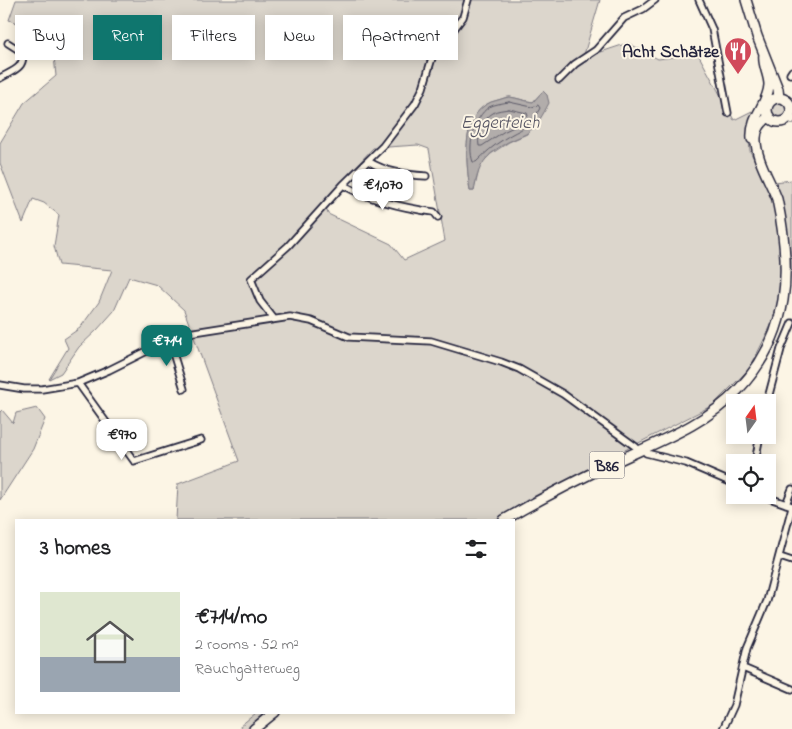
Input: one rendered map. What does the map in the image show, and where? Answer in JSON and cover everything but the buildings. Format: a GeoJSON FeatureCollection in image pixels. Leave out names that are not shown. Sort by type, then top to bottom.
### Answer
{"type":"FeatureCollection","features":[{"type":"Feature","properties":{"kind":"main road","name":"B86"},"geometry":{"type":"LineString","coordinates":[[746,0],[778,89],[779,98]]}},
{"type":"Feature","properties":{"kind":"main road","name":"B86"},"geometry":{"type":"LineString","coordinates":[[760,158],[756,157],[753,149],[751,130],[769,86],[763,59],[764,54]]}},
{"type":"Feature","properties":{"kind":"main road"},"geometry":{"type":"LineString","coordinates":[[779,98],[789,104],[791,118],[778,122],[769,116],[768,112],[769,105],[773,100],[779,98]]}},
{"type":"Feature","properties":{"kind":"main road","name":"B86"},"geometry":{"type":"LineString","coordinates":[[506,519],[565,486],[697,422],[724,403],[762,362],[776,335],[789,295],[791,261],[782,214],[760,158],[756,139],[760,124],[769,116]]}},
{"type":"Feature","properties":{"kind":"main road"},"geometry":{"type":"LineString","coordinates":[[254,729],[273,714]]}},
{"type":"Feature","properties":{"kind":"street"},"geometry":{"type":"LineString","coordinates":[[274,319],[260,301],[250,279],[288,246],[343,185],[383,146],[415,104],[423,88],[432,58],[463,17],[468,0]]}},
{"type":"Feature","properties":{"kind":"street"},"geometry":{"type":"LineString","coordinates":[[559,80],[575,64],[596,50],[626,16],[643,9],[654,0]]}},
{"type":"Feature","properties":{"kind":"street"},"geometry":{"type":"LineString","coordinates":[[699,0],[712,29],[728,113]]}},
{"type":"Feature","properties":{"kind":"street"},"geometry":{"type":"LineString","coordinates":[[0,78],[22,65],[24,59],[22,52],[8,44]]}},
{"type":"Feature","properties":{"kind":"street"},"geometry":{"type":"LineString","coordinates":[[368,162],[379,168],[406,175],[426,176]]}},
{"type":"Feature","properties":{"kind":"street"},"geometry":{"type":"LineString","coordinates":[[343,185],[357,192],[407,208],[434,212],[438,217]]}},
{"type":"Feature","properties":{"kind":"street"},"geometry":{"type":"LineString","coordinates":[[0,385],[24,390],[42,390],[78,383],[188,333],[290,317],[311,321],[349,336],[431,341],[501,362],[519,369],[556,390],[636,447]]}},
{"type":"Feature","properties":{"kind":"street"},"geometry":{"type":"LineString","coordinates":[[769,394],[792,323]]}},
{"type":"Feature","properties":{"kind":"street"},"geometry":{"type":"LineString","coordinates":[[169,340],[184,389]]}},
{"type":"Feature","properties":{"kind":"street"},"geometry":{"type":"LineString","coordinates":[[78,383],[134,461],[201,440]]}},
{"type":"Feature","properties":{"kind":"street"},"geometry":{"type":"LineString","coordinates":[[646,453],[686,463],[726,480]]}},
{"type":"Feature","properties":{"kind":"street"},"geometry":{"type":"LineString","coordinates":[[723,729],[734,705],[747,648],[767,601],[780,557],[792,489]]}},
{"type":"Feature","properties":{"kind":"street"},"geometry":{"type":"LineString","coordinates":[[776,501],[790,506]]}},
{"type":"Feature","properties":{"kind":"street"},"geometry":{"type":"LineString","coordinates":[[780,557],[792,561]]}},
{"type":"Feature","properties":{"kind":"street"},"geometry":{"type":"LineString","coordinates":[[743,668],[792,689]]}},
{"type":"Feature","properties":{"kind":"shaded area"},"geometry":{"type":"Polygon","coordinates":[[[16,0],[600,0],[583,58],[628,43],[658,59],[698,54],[734,120],[752,111],[748,130],[750,151],[766,183],[792,180],[792,271],[785,272],[777,313],[750,368],[713,405],[527,500],[498,519],[176,519],[178,484],[239,461],[184,310],[157,285],[129,277],[114,311],[79,347],[61,373],[49,379],[68,348],[64,339],[80,328],[99,302],[112,270],[59,265],[54,246],[59,215],[44,203],[33,199],[23,223],[0,163],[0,143],[24,103],[56,76],[54,60],[83,60],[83,15],[15,15],[15,22],[9,20],[16,0]],[[543,91],[533,102],[507,97],[485,105],[477,113],[471,124],[468,137],[467,165],[470,191],[474,191],[480,165],[491,154],[509,142],[527,134],[547,95],[543,91]],[[418,145],[373,148],[324,201],[328,214],[391,244],[404,260],[445,241],[429,149],[418,145]]]}},
{"type":"Feature","properties":{"kind":"shaded area"},"geometry":{"type":"Polygon","coordinates":[[[780,101],[787,104],[790,111],[787,118],[780,121],[773,118],[770,111],[773,104],[780,101]]]}},
{"type":"Feature","properties":{"kind":"shaded area"},"geometry":{"type":"Polygon","coordinates":[[[37,408],[45,419],[33,449],[0,500],[0,412],[2,410],[13,423],[16,413],[37,408]]]}},
{"type":"Feature","properties":{"kind":"shaded area"},"geometry":{"type":"Polygon","coordinates":[[[255,714],[263,714],[246,729],[241,729],[240,726],[255,714]]]}},
{"type":"Feature","properties":{"kind":"water","name":"Eggerteich"},"geometry":{"type":"Polygon","coordinates":[[[543,91],[547,95],[549,103],[537,124],[526,134],[508,142],[488,156],[480,167],[474,191],[470,191],[467,165],[468,137],[471,124],[477,113],[485,105],[507,97],[533,102],[543,91]]]}},
{"type":"Feature","properties":{"kind":"place","name":"Acht Schätze"},"geometry":{"type":"Point","coordinates":[738,75]}}]}
